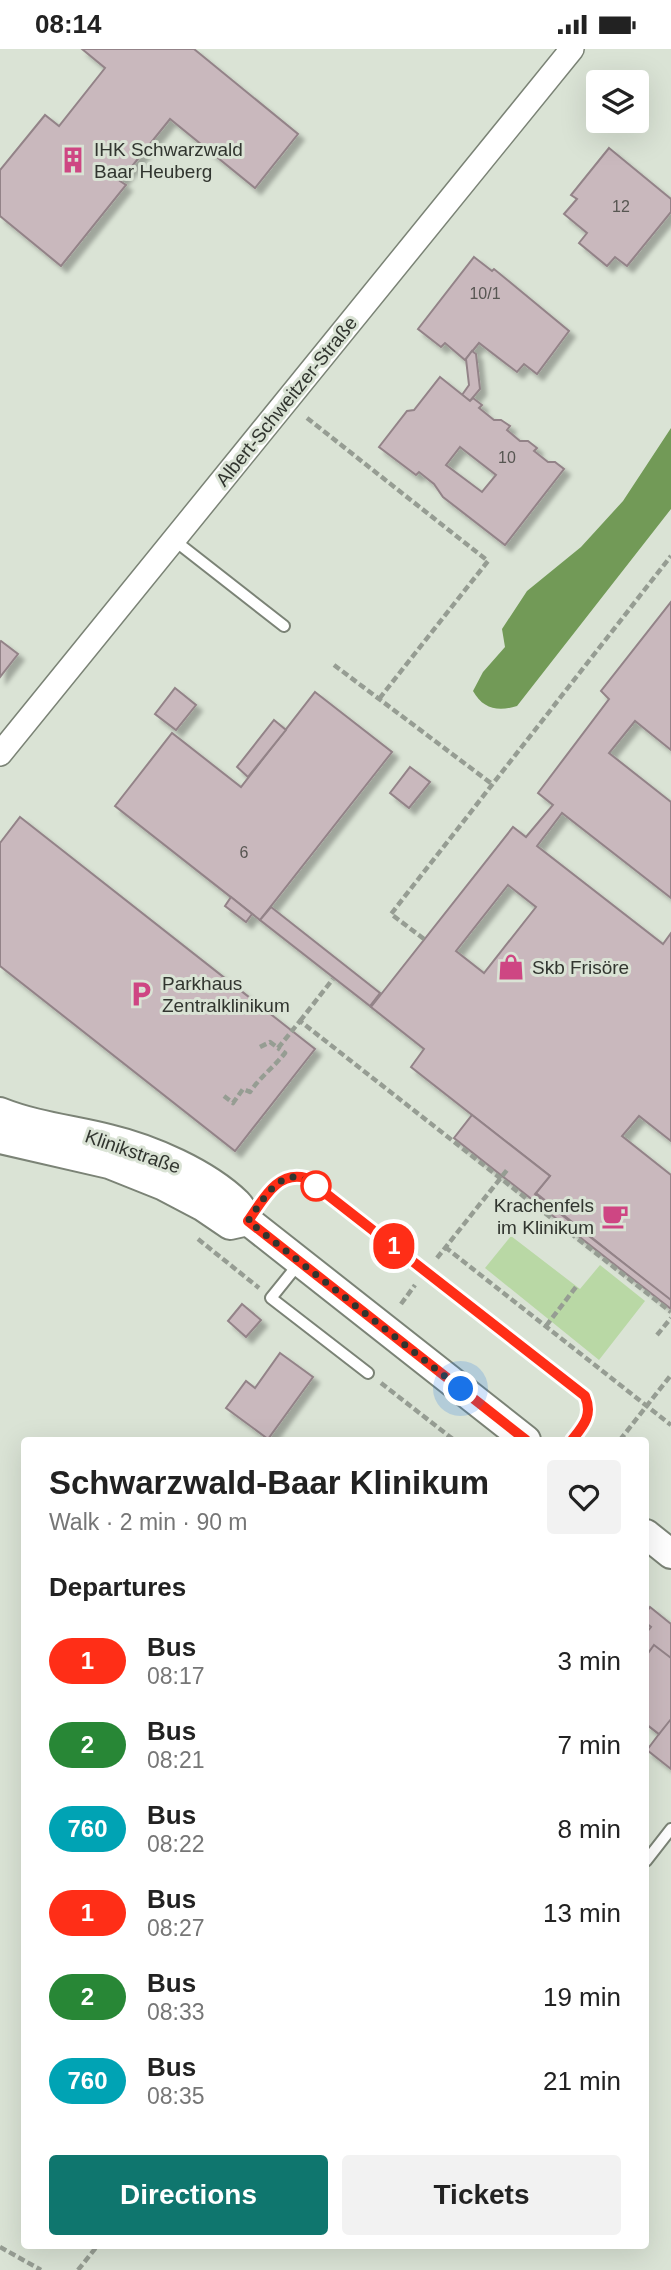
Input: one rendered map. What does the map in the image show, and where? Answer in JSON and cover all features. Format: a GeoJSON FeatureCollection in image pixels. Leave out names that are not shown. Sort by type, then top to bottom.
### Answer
{"type":"FeatureCollection","features":[{"type":"Feature","properties":{"kind":"street","name":"Albert-Schweitzer-Straße"},"geometry":{"type":"LineString","coordinates":[[0,754],[572,49]]}},
{"type":"Feature","properties":{"kind":"street","name":"Klinikstraße"},"geometry":{"type":"LineString","coordinates":[[0,1112],[18,1120],[112,1140],[176,1163],[214,1185],[240,1205],[248,1221],[522,1437]]}},
{"type":"Feature","properties":{"kind":"street","name":"Klinikstraße"},"geometry":{"type":"LineString","coordinates":[[0,1139],[109,1164],[164,1186],[230,1225],[248,1221]]}},
{"type":"Feature","properties":{"kind":"street"},"geometry":{"type":"LineString","coordinates":[[649,1536],[671,1554]]}},
{"type":"Feature","properties":{"kind":"lane"},"geometry":{"type":"LineString","coordinates":[[174,540],[284,626]]}},
{"type":"Feature","properties":{"kind":"lane"},"geometry":{"type":"LineString","coordinates":[[248,1221],[280,1180],[293,1175],[306,1178],[585,1396],[590,1407],[586,1420],[574,1437]]}},
{"type":"Feature","properties":{"kind":"lane"},"geometry":{"type":"LineString","coordinates":[[300,1262],[271,1298],[368,1373]]}},
{"type":"Feature","properties":{"kind":"lane"},"geometry":{"type":"LineString","coordinates":[[649,1857],[671,1829]]}},
{"type":"Feature","properties":{"kind":"path"},"geometry":{"type":"LineString","coordinates":[[307,418],[488,561],[379,699]]}},
{"type":"Feature","properties":{"kind":"path"},"geometry":{"type":"LineString","coordinates":[[424,939],[391,914],[671,556]]}},
{"type":"Feature","properties":{"kind":"path"},"geometry":{"type":"LineString","coordinates":[[334,666],[492,784]]}},
{"type":"Feature","properties":{"kind":"path"},"geometry":{"type":"LineString","coordinates":[[278,1048],[333,979]]}},
{"type":"Feature","properties":{"kind":"path"},"geometry":{"type":"LineString","coordinates":[[300,1021],[671,1312]]}},
{"type":"Feature","properties":{"kind":"path"},"geometry":{"type":"LineString","coordinates":[[223,1096],[233,1103],[243,1089],[250,1092],[260,1076],[273,1068],[285,1053],[270,1042],[260,1047]]}},
{"type":"Feature","properties":{"kind":"path"},"geometry":{"type":"LineString","coordinates":[[436,1258],[507,1170]]}},
{"type":"Feature","properties":{"kind":"path"},"geometry":{"type":"LineString","coordinates":[[189,1232],[271,1298]]}},
{"type":"Feature","properties":{"kind":"path"},"geometry":{"type":"LineString","coordinates":[[587,1247],[594,1239]]}},
{"type":"Feature","properties":{"kind":"path"},"geometry":{"type":"LineString","coordinates":[[445,1247],[671,1425]]}},
{"type":"Feature","properties":{"kind":"path"},"geometry":{"type":"LineString","coordinates":[[401,1304],[416,1282]]}},
{"type":"Feature","properties":{"kind":"path"},"geometry":{"type":"LineString","coordinates":[[546,1327],[576,1287]]}},
{"type":"Feature","properties":{"kind":"path"},"geometry":{"type":"LineString","coordinates":[[657,1335],[671,1318]]}},
{"type":"Feature","properties":{"kind":"path"},"geometry":{"type":"LineString","coordinates":[[368,1373],[450,1437]]}},
{"type":"Feature","properties":{"kind":"path"},"geometry":{"type":"LineString","coordinates":[[622,1437],[671,1375]]}},
{"type":"Feature","properties":{"kind":"path"},"geometry":{"type":"LineString","coordinates":[[0,2247],[41,2270]]}},
{"type":"Feature","properties":{"kind":"path"},"geometry":{"type":"LineString","coordinates":[[78,2270],[94,2249]]}},
{"type":"Feature","properties":{"kind":"shaded area"},"geometry":{"type":"Polygon","coordinates":[[[671,428],[671,509],[517,706],[497,709],[481,702],[473,691],[483,672],[505,647],[502,629],[527,591],[581,547],[623,501],[671,428]]]}},
{"type":"Feature","properties":{"kind":"shaded area"},"geometry":{"type":"Polygon","coordinates":[[[511,1236],[580,1289],[600,1265],[645,1301],[599,1360],[485,1268],[511,1236]]]}},
{"type":"Feature","properties":{"kind":"building","name":"IHK Schwarzwald Baar Heuberg"},"geometry":{"type":"Polygon","coordinates":[[[82,49],[194,49],[298,134],[255,188],[170,119],[120,181],[126,185],[61,266],[0,216],[0,170],[45,115],[59,126],[105,68],[82,49]]]}},
{"type":"Feature","properties":{"kind":"building"},"geometry":{"type":"Polygon","coordinates":[[[609,148],[671,199],[671,212],[627,266],[615,257],[607,266],[579,243],[587,233],[564,214],[577,199],[571,195],[609,148]]]}},
{"type":"Feature","properties":{"kind":"building"},"geometry":{"type":"Polygon","coordinates":[[[474,257],[492,271],[494,269],[569,331],[537,374],[524,364],[517,372],[479,343],[465,360],[445,343],[441,347],[418,329],[474,257]]]}},
{"type":"Feature","properties":{"kind":"building"},"geometry":{"type":"Polygon","coordinates":[[[472,351],[476,354],[480,389],[470,401],[462,395],[469,385],[466,359],[472,351]]]}},
{"type":"Feature","properties":{"kind":"building"},"geometry":{"type":"Polygon","coordinates":[[[440,377],[470,401],[473,398],[482,405],[479,408],[494,420],[501,420],[510,426],[507,430],[520,441],[528,441],[537,448],[534,451],[548,462],[555,462],[564,469],[505,545],[443,497],[434,484],[419,472],[416,475],[379,447],[407,411],[414,410],[440,377]],[[460,447],[446,465],[482,492],[496,475],[460,447]]]}},
{"type":"Feature","properties":{"kind":"building"},"geometry":{"type":"Polygon","coordinates":[[[671,602],[671,750],[635,721],[609,753],[671,802],[671,898],[562,813],[537,846],[663,944],[671,933],[671,1141],[639,1116],[622,1136],[671,1175],[671,1301],[536,1193],[550,1176],[411,1067],[424,1049],[371,1007],[513,827],[526,837],[553,805],[538,793],[609,699],[601,691],[671,602]],[[508,885],[456,951],[484,973],[536,907],[508,885]]]}},
{"type":"Feature","properties":{"kind":"building"},"geometry":{"type":"Polygon","coordinates":[[[0,642],[18,654],[0,677],[0,642]]]}},
{"type":"Feature","properties":{"kind":"building"},"geometry":{"type":"Polygon","coordinates":[[[175,688],[196,705],[176,730],[155,714],[175,688]]]}},
{"type":"Feature","properties":{"kind":"building"},"geometry":{"type":"Polygon","coordinates":[[[315,692],[392,752],[260,920],[115,806],[172,733],[241,787],[315,692]]]}},
{"type":"Feature","properties":{"kind":"building"},"geometry":{"type":"Polygon","coordinates":[[[274,720],[286,730],[248,777],[237,767],[274,720]]]}},
{"type":"Feature","properties":{"kind":"building"},"geometry":{"type":"Polygon","coordinates":[[[410,767],[430,782],[409,808],[390,793],[410,767]]]}},
{"type":"Feature","properties":{"kind":"building","name":"Parkhaus Zentralklinikum"},"geometry":{"type":"Polygon","coordinates":[[[20,817],[315,1049],[235,1151],[0,966],[0,843],[20,817]]]}},
{"type":"Feature","properties":{"kind":"building"},"geometry":{"type":"Polygon","coordinates":[[[231,897],[252,914],[246,922],[225,906],[231,897]]]}},
{"type":"Feature","properties":{"kind":"building"},"geometry":{"type":"Polygon","coordinates":[[[271,907],[380,993],[370,1006],[260,920],[271,907]]]}},
{"type":"Feature","properties":{"kind":"building"},"geometry":{"type":"Polygon","coordinates":[[[472,1115],[550,1176],[535,1194],[671,1300],[671,1309],[454,1138],[472,1115]]]}},
{"type":"Feature","properties":{"kind":"building"},"geometry":{"type":"Polygon","coordinates":[[[242,1304],[261,1320],[246,1337],[228,1321],[242,1304]]]}},
{"type":"Feature","properties":{"kind":"building"},"geometry":{"type":"Polygon","coordinates":[[[280,1353],[313,1377],[269,1437],[265,1437],[226,1408],[246,1381],[255,1388],[280,1353]]]}},
{"type":"Feature","properties":{"kind":"building"},"geometry":{"type":"Polygon","coordinates":[[[649,1608],[671,1624],[671,1769],[649,1752],[649,1747],[659,1734],[649,1726],[649,1608]]]}},
{"type":"Feature","properties":{"kind":"building"},"geometry":{"type":"Polygon","coordinates":[[[654,1645],[671,1658],[671,1719],[659,1734],[649,1726],[649,1652],[654,1645]]]}},
{"type":"Feature","properties":{"kind":"bus line","name":"1"},"geometry":{"type":"LineString","coordinates":[[522,1437],[248,1221],[280,1180],[293,1175],[306,1178],[585,1396],[590,1407],[586,1420],[575,1437]]}},
{"type":"Feature","properties":{"kind":"place","name":"IHK Schwarzwald Baar Heuberg"},"geometry":{"type":"Point","coordinates":[73,160]}},
{"type":"Feature","properties":{"kind":"place","name":"Skb Frisöre"},"geometry":{"type":"Point","coordinates":[511,967]}},
{"type":"Feature","properties":{"kind":"place","name":"Parkhaus Zentralklinikum"},"geometry":{"type":"Point","coordinates":[141,994]}},
{"type":"Feature","properties":{"kind":"place","name":"Krachenfels im Klinikum"},"geometry":{"type":"Point","coordinates":[615,1216]}},
{"type":"Feature","properties":{"kind":"route"},"geometry":{"type":"LineString","coordinates":[[316,1186],[306,1178],[293,1175],[280,1180],[248,1221],[461,1389]]}}]}
